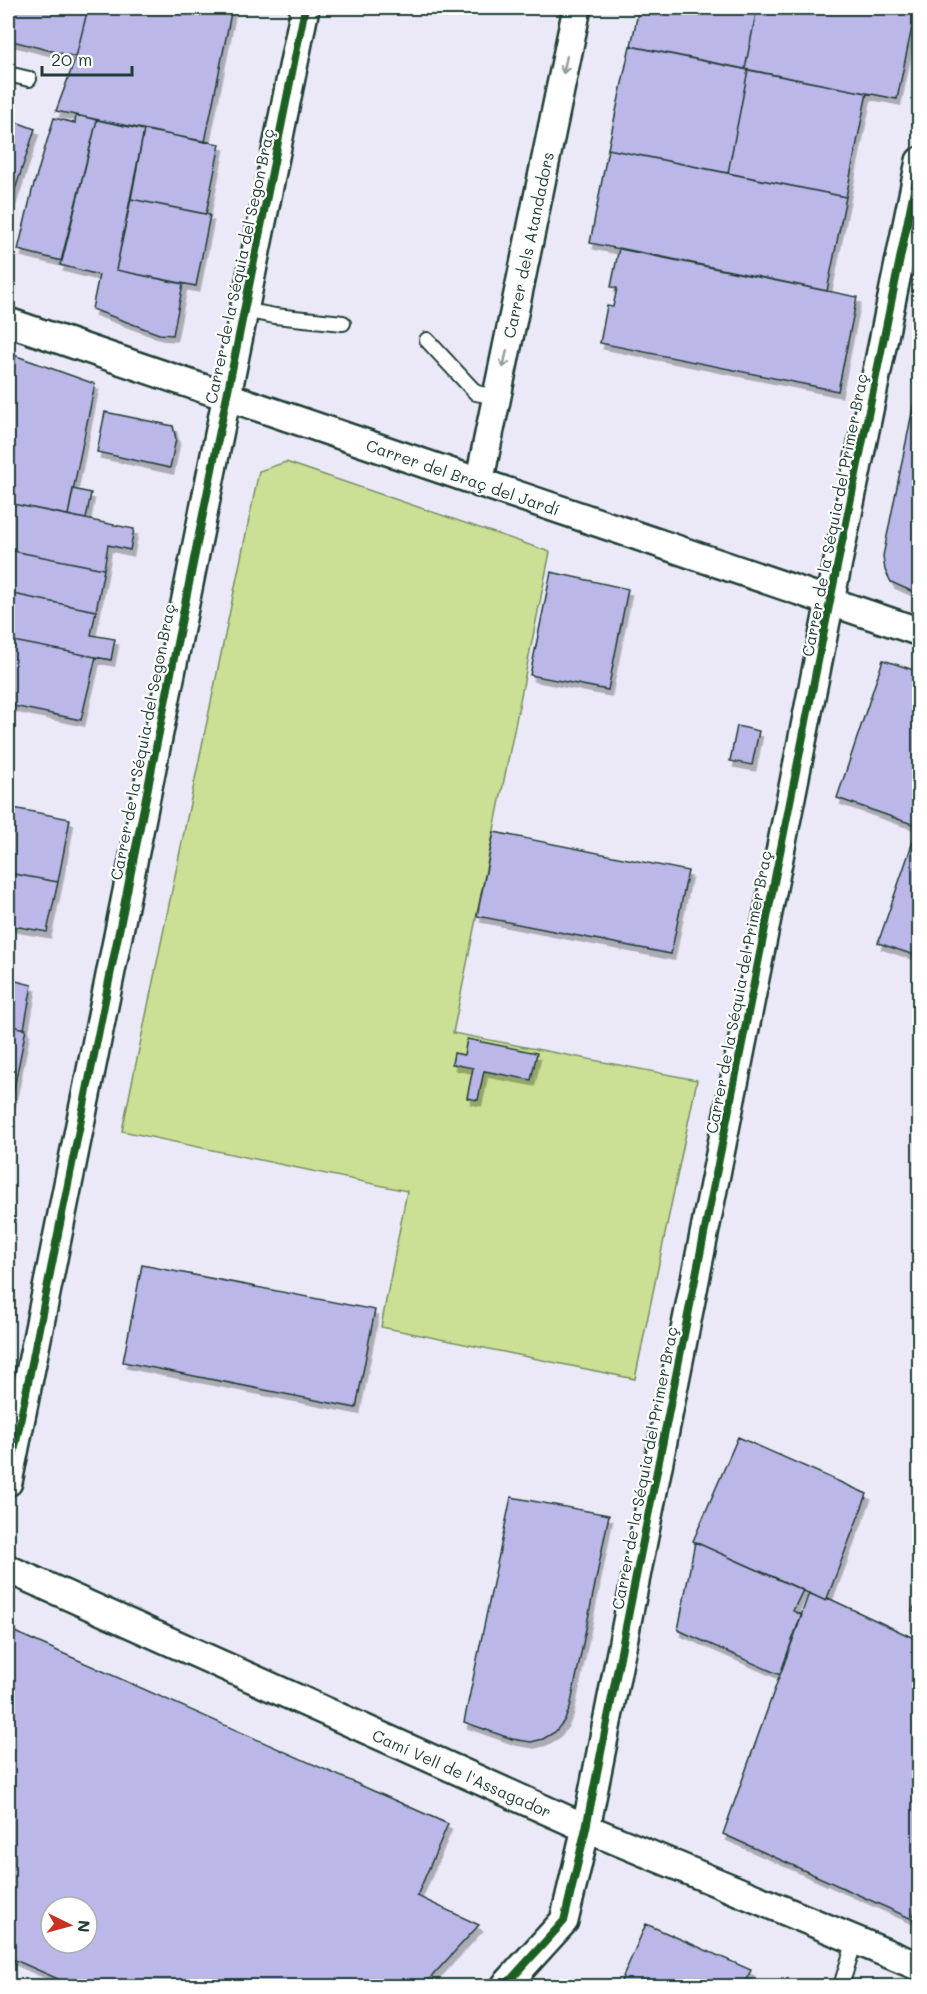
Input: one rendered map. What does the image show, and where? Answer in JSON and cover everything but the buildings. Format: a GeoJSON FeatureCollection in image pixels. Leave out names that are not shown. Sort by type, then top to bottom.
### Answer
{"type":"FeatureCollection","features":[{"type":"Feature","properties":{"kind":"street","name":"Carrer de la Séquia del Segon Braç"},"geometry":{"type":"LineString","coordinates":[[8,1482],[305,8]]}},
{"type":"Feature","properties":{"kind":"street","name":"Carrer dels Atandadors"},"geometry":{"type":"LineString","coordinates":[[479,483],[577,8]]}},
{"type":"Feature","properties":{"kind":"street","name":"Carrer de la Séquia del Primer Braç"},"geometry":{"type":"LineString","coordinates":[[505,1986],[564,1921],[586,1828],[830,601],[913,221],[920,161]]}},
{"type":"Feature","properties":{"kind":"street","name":"Carrer del Braç del Jardí"},"geometry":{"type":"LineString","coordinates":[[8,322],[920,632]]}},
{"type":"Feature","properties":{"kind":"street","name":"Camí Vell de l'Assagador"},"geometry":{"type":"LineString","coordinates":[[8,1569],[586,1828],[920,1967]]}},
{"type":"Feature","properties":{"kind":"lane"},"geometry":{"type":"LineString","coordinates":[[8,74],[29,79]]}},
{"type":"Feature","properties":{"kind":"lane"},"geometry":{"type":"LineString","coordinates":[[243,310],[275,316],[343,322]]}},
{"type":"Feature","properties":{"kind":"lane"},"geometry":{"type":"LineString","coordinates":[[428,340],[476,393],[497,397]]}},
{"type":"Feature","properties":{"kind":"lane"},"geometry":{"type":"LineString","coordinates":[[841,1986],[855,1940]]}},
{"type":"Feature","properties":{"kind":"shaded area"},"geometry":{"type":"Polygon","coordinates":[[[8,8],[919,8],[919,1986],[8,1986],[8,8]]]}},
{"type":"Feature","properties":{"kind":"green space"},"geometry":{"type":"Polygon","coordinates":[[[286,462],[550,552],[453,1033],[697,1080],[635,1379],[381,1327],[407,1191],[122,1131],[259,471],[286,462]]]}},
{"type":"Feature","properties":{"kind":"cycle path"},"geometry":{"type":"LineString","coordinates":[[8,1482],[305,8]]}},
{"type":"Feature","properties":{"kind":"cycle path"},"geometry":{"type":"LineString","coordinates":[[505,1986],[564,1921],[586,1828],[830,601],[920,161]]}}]}
